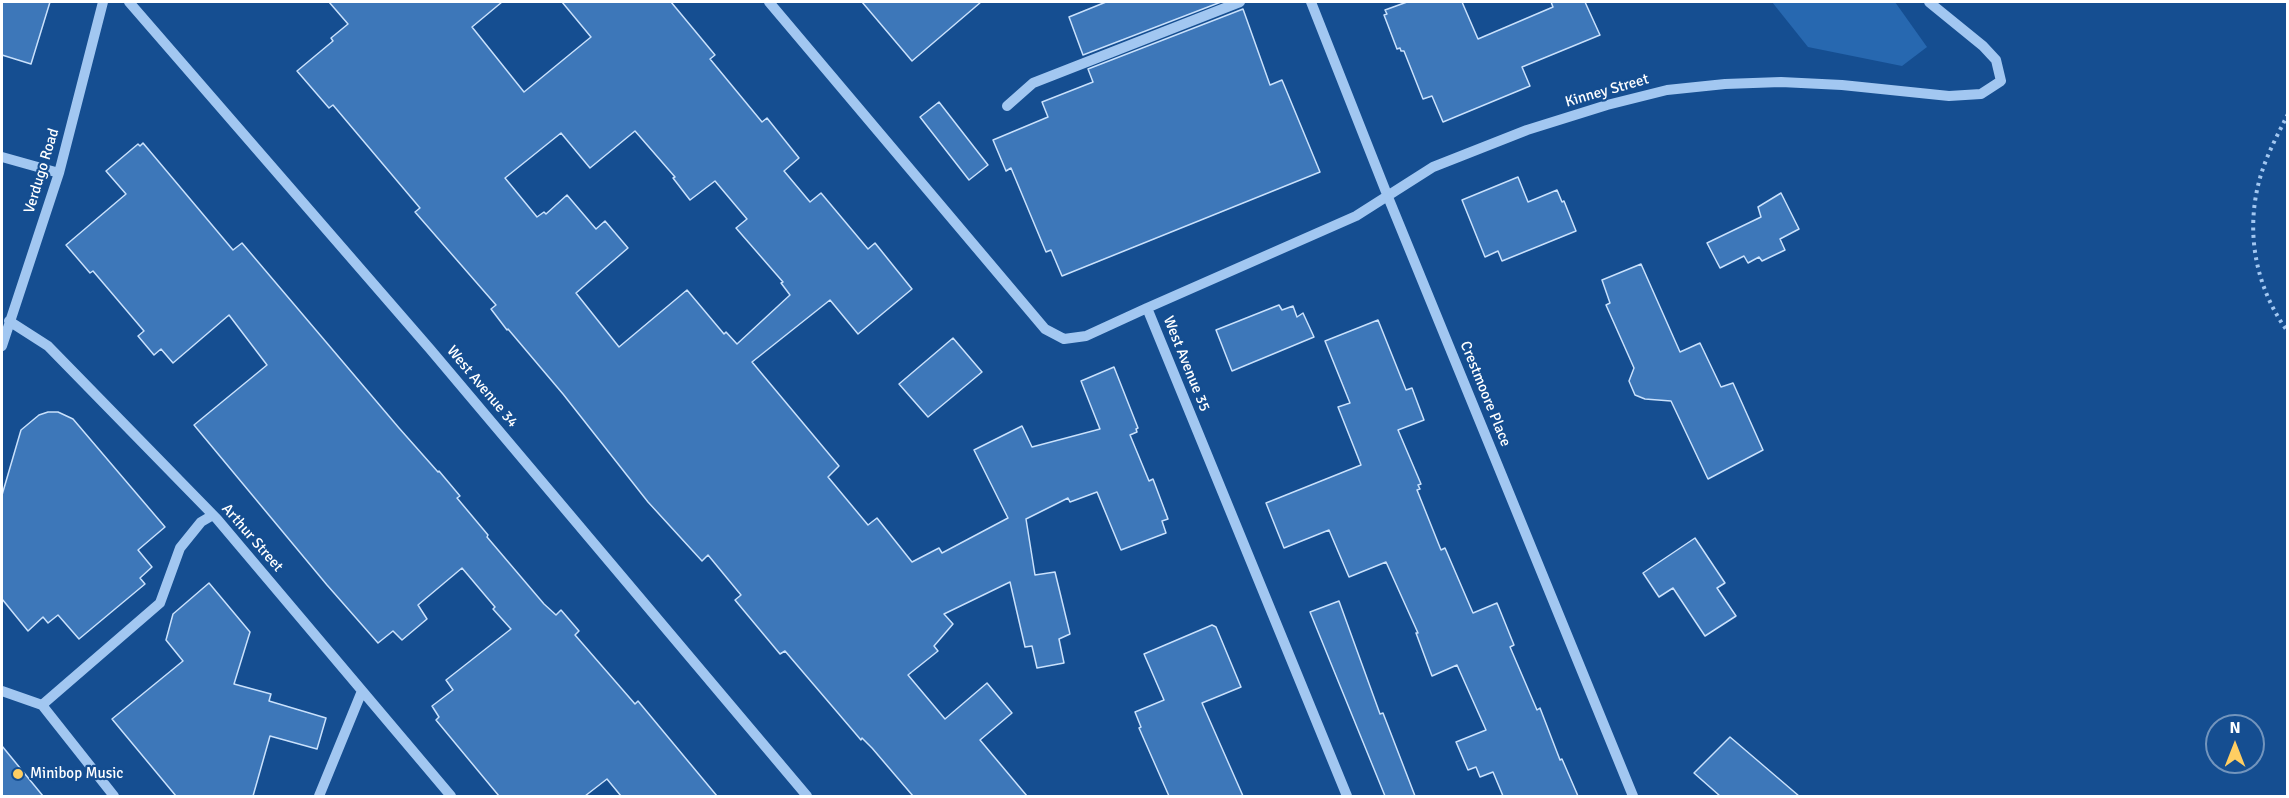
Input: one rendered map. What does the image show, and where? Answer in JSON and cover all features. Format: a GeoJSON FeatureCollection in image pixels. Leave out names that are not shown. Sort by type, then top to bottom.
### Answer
{"type":"FeatureCollection","features":[{"type":"Feature","properties":{"kind":"street","name":"Verdugo Road"},"geometry":{"type":"LineString","coordinates":[[2,346],[59,173],[103,2]]}},
{"type":"Feature","properties":{"kind":"street","name":"West Avenue 34"},"geometry":{"type":"LineString","coordinates":[[129,2],[430,349],[807,796]]}},
{"type":"Feature","properties":{"kind":"street","name":"West Avenue 35"},"geometry":{"type":"LineString","coordinates":[[769,2],[1045,328],[1064,339],[1086,336],[1147,308],[1347,796]]}},
{"type":"Feature","properties":{"kind":"street"},"geometry":{"type":"LineString","coordinates":[[1007,106],[1033,83],[1240,2]]}},
{"type":"Feature","properties":{"kind":"street","name":"Crestmoore Place"},"geometry":{"type":"LineString","coordinates":[[1311,2],[1388,197],[1633,796]]}},
{"type":"Feature","properties":{"kind":"street","name":"Kinney Street"},"geometry":{"type":"LineString","coordinates":[[1147,308],[1356,216],[1433,167],[1527,130],[1607,105],[1667,90],[1725,84],[1781,82],[1842,85],[1949,96],[1981,94],[2001,81],[1996,60],[1983,46],[1929,2]]}},
{"type":"Feature","properties":{"kind":"street"},"geometry":{"type":"LineString","coordinates":[[2,157],[59,173]]}},
{"type":"Feature","properties":{"kind":"street","name":"Arthur Street"},"geometry":{"type":"LineString","coordinates":[[9,321],[48,346],[213,515],[452,796]]}},
{"type":"Feature","properties":{"kind":"street"},"geometry":{"type":"LineString","coordinates":[[42,705],[160,603],[180,548],[201,522],[213,515]]}},
{"type":"Feature","properties":{"kind":"street"},"geometry":{"type":"LineString","coordinates":[[2,691],[42,705],[114,796]]}},
{"type":"Feature","properties":{"kind":"street"},"geometry":{"type":"LineString","coordinates":[[319,796],[362,691]]}},
{"type":"Feature","properties":{"kind":"path"},"geometry":{"type":"LineString","coordinates":[[2288,114],[2260,177],[2253,210],[2253,246],[2261,282],[2276,315],[2288,332]]}},
{"type":"Feature","properties":{"kind":"shaded area"},"geometry":{"type":"Polygon","coordinates":[[[1772,2],[1895,2],[1927,47],[1902,66],[1808,47],[1772,2]]]}},
{"type":"Feature","properties":{"kind":"building"},"geometry":{"type":"Polygon","coordinates":[[[2,2],[50,2],[31,64],[2,55],[2,2]]]}},
{"type":"Feature","properties":{"kind":"building"},"geometry":{"type":"Polygon","coordinates":[[[329,2],[502,2],[472,27],[524,92],[591,37],[562,2],[671,2],[715,55],[710,59],[762,122],[767,118],[799,158],[784,171],[810,202],[821,193],[868,249],[875,243],[912,289],[858,334],[830,300],[752,362],[839,466],[828,477],[868,525],[877,518],[912,562],[939,548],[942,553],[1008,518],[974,450],[1022,426],[1032,447],[1100,429],[1081,381],[1114,367],[1138,428],[1137,432],[1130,435],[1149,481],[1153,479],[1168,519],[1162,521],[1166,533],[1121,550],[1097,492],[1070,502],[1068,498],[1026,519],[1035,575],[1055,572],[1070,634],[1059,639],[1064,663],[1037,668],[1032,646],[1025,647],[1010,582],[944,614],[953,624],[934,646],[938,651],[908,675],[945,719],[987,683],[1012,713],[980,740],[1027,796],[913,796],[872,748],[862,738],[861,740],[785,651],[780,654],[735,600],[741,595],[708,555],[702,561],[648,502],[563,394],[507,330],[491,309],[496,305],[415,212],[420,208],[333,105],[329,108],[297,71],[333,41],[331,38],[348,24],[329,2]],[[635,131],[590,168],[561,133],[505,178],[537,217],[544,212],[546,214],[567,195],[596,229],[605,221],[628,248],[576,293],[619,347],[687,290],[724,334],[726,332],[737,344],[790,295],[781,283],[783,282],[736,228],[747,219],[715,181],[690,200],[673,178],[675,177],[635,131]]]}},
{"type":"Feature","properties":{"kind":"building"},"geometry":{"type":"Polygon","coordinates":[[[862,2],[981,2],[912,61],[862,2]]]}},
{"type":"Feature","properties":{"kind":"building"},"geometry":{"type":"Polygon","coordinates":[[[1106,2],[1221,2],[1083,55],[1069,17],[1106,2]]]}},
{"type":"Feature","properties":{"kind":"building"},"geometry":{"type":"Polygon","coordinates":[[[1407,2],[1462,2],[1478,39],[1553,7],[1551,2],[1585,2],[1600,35],[1522,67],[1530,86],[1443,122],[1432,96],[1423,99],[1404,51],[1397,49],[1384,15],[1387,14],[1385,10],[1407,2]]]}},
{"type":"Feature","properties":{"kind":"building"},"geometry":{"type":"Polygon","coordinates":[[[1243,9],[1270,85],[1282,80],[1320,172],[1062,276],[1051,250],[1046,252],[1011,168],[1006,171],[993,140],[1048,117],[1042,102],[1093,82],[1088,69],[1243,9]]]}},
{"type":"Feature","properties":{"kind":"building"},"geometry":{"type":"Polygon","coordinates":[[[939,102],[988,165],[969,180],[920,117],[939,102]]]}},
{"type":"Feature","properties":{"kind":"building"},"geometry":{"type":"Polygon","coordinates":[[[143,143],[233,250],[242,243],[399,428],[460,496],[457,498],[488,535],[487,537],[544,604],[556,615],[561,610],[579,631],[575,635],[635,704],[638,701],[717,796],[621,796],[607,779],[585,796],[499,796],[436,720],[439,717],[432,706],[453,690],[446,680],[511,629],[493,609],[495,607],[462,568],[418,605],[427,619],[402,640],[393,631],[378,643],[194,425],[267,365],[229,315],[173,363],[161,349],[154,355],[138,336],[144,331],[93,271],[90,273],[66,245],[126,194],[106,171],[138,144],[140,146],[143,143]]]}},
{"type":"Feature","properties":{"kind":"building"},"geometry":{"type":"Polygon","coordinates":[[[1518,177],[1528,202],[1557,190],[1576,231],[1502,261],[1498,251],[1485,257],[1462,200],[1518,177]]]}},
{"type":"Feature","properties":{"kind":"building"},"geometry":{"type":"Polygon","coordinates":[[[1781,193],[1799,229],[1780,239],[1785,250],[1762,261],[1759,257],[1748,263],[1744,256],[1720,268],[1707,243],[1761,217],[1758,207],[1781,193]]]}},
{"type":"Feature","properties":{"kind":"building"},"geometry":{"type":"Polygon","coordinates":[[[1641,264],[1680,352],[1700,343],[1721,387],[1733,383],[1763,450],[1708,479],[1671,401],[1645,399],[1635,395],[1629,381],[1634,368],[1606,305],[1610,303],[1602,280],[1641,264]]]}},
{"type":"Feature","properties":{"kind":"building"},"geometry":{"type":"Polygon","coordinates":[[[1279,305],[1282,310],[1293,306],[1297,317],[1303,313],[1314,337],[1232,371],[1216,330],[1279,305]]]}},
{"type":"Feature","properties":{"kind":"building"},"geometry":{"type":"Polygon","coordinates":[[[1378,320],[1406,390],[1412,388],[1424,420],[1398,430],[1421,484],[1418,485],[1420,489],[1417,490],[1441,550],[1445,548],[1473,613],[1497,603],[1514,645],[1510,647],[1537,710],[1540,708],[1560,760],[1562,759],[1578,796],[1503,796],[1493,772],[1480,777],[1476,767],[1468,770],[1456,742],[1486,730],[1457,665],[1432,676],[1416,633],[1418,633],[1386,562],[1349,577],[1329,530],[1284,548],[1266,503],[1361,465],[1338,407],[1350,403],[1325,341],[1378,320]]]}},
{"type":"Feature","properties":{"kind":"building"},"geometry":{"type":"Polygon","coordinates":[[[953,338],[982,372],[928,417],[899,384],[953,338]]]}},
{"type":"Feature","properties":{"kind":"building"},"geometry":{"type":"Polygon","coordinates":[[[58,412],[73,419],[165,527],[138,550],[152,567],[140,578],[145,584],[79,639],[58,615],[48,623],[43,617],[28,631],[2,599],[2,495],[21,430],[39,415],[58,412]]]}},
{"type":"Feature","properties":{"kind":"building"},"geometry":{"type":"Polygon","coordinates":[[[1695,538],[1725,583],[1717,588],[1736,616],[1705,636],[1673,588],[1659,597],[1643,573],[1695,538]]]}},
{"type":"Feature","properties":{"kind":"building"},"geometry":{"type":"Polygon","coordinates":[[[209,583],[250,632],[234,684],[271,694],[269,701],[326,718],[317,749],[270,736],[253,796],[176,796],[112,719],[183,661],[166,640],[173,614],[209,583]]]}},
{"type":"Feature","properties":{"kind":"building"},"geometry":{"type":"Polygon","coordinates":[[[1339,601],[1380,714],[1383,713],[1415,796],[1385,796],[1310,612],[1339,601]]]}},
{"type":"Feature","properties":{"kind":"building"},"geometry":{"type":"Polygon","coordinates":[[[1212,625],[1216,627],[1241,687],[1202,703],[1243,796],[1169,796],[1139,728],[1141,727],[1135,712],[1164,700],[1144,654],[1212,625]]]}},
{"type":"Feature","properties":{"kind":"building"},"geometry":{"type":"Polygon","coordinates":[[[1730,737],[1799,796],[1720,796],[1694,773],[1730,737]]]}},
{"type":"Feature","properties":{"kind":"building"},"geometry":{"type":"Polygon","coordinates":[[[2,746],[43,796],[2,796],[2,746]]]}},
{"type":"Feature","properties":{"kind":"place","name":"Minibop Music"},"geometry":{"type":"Point","coordinates":[18,774]}}]}
